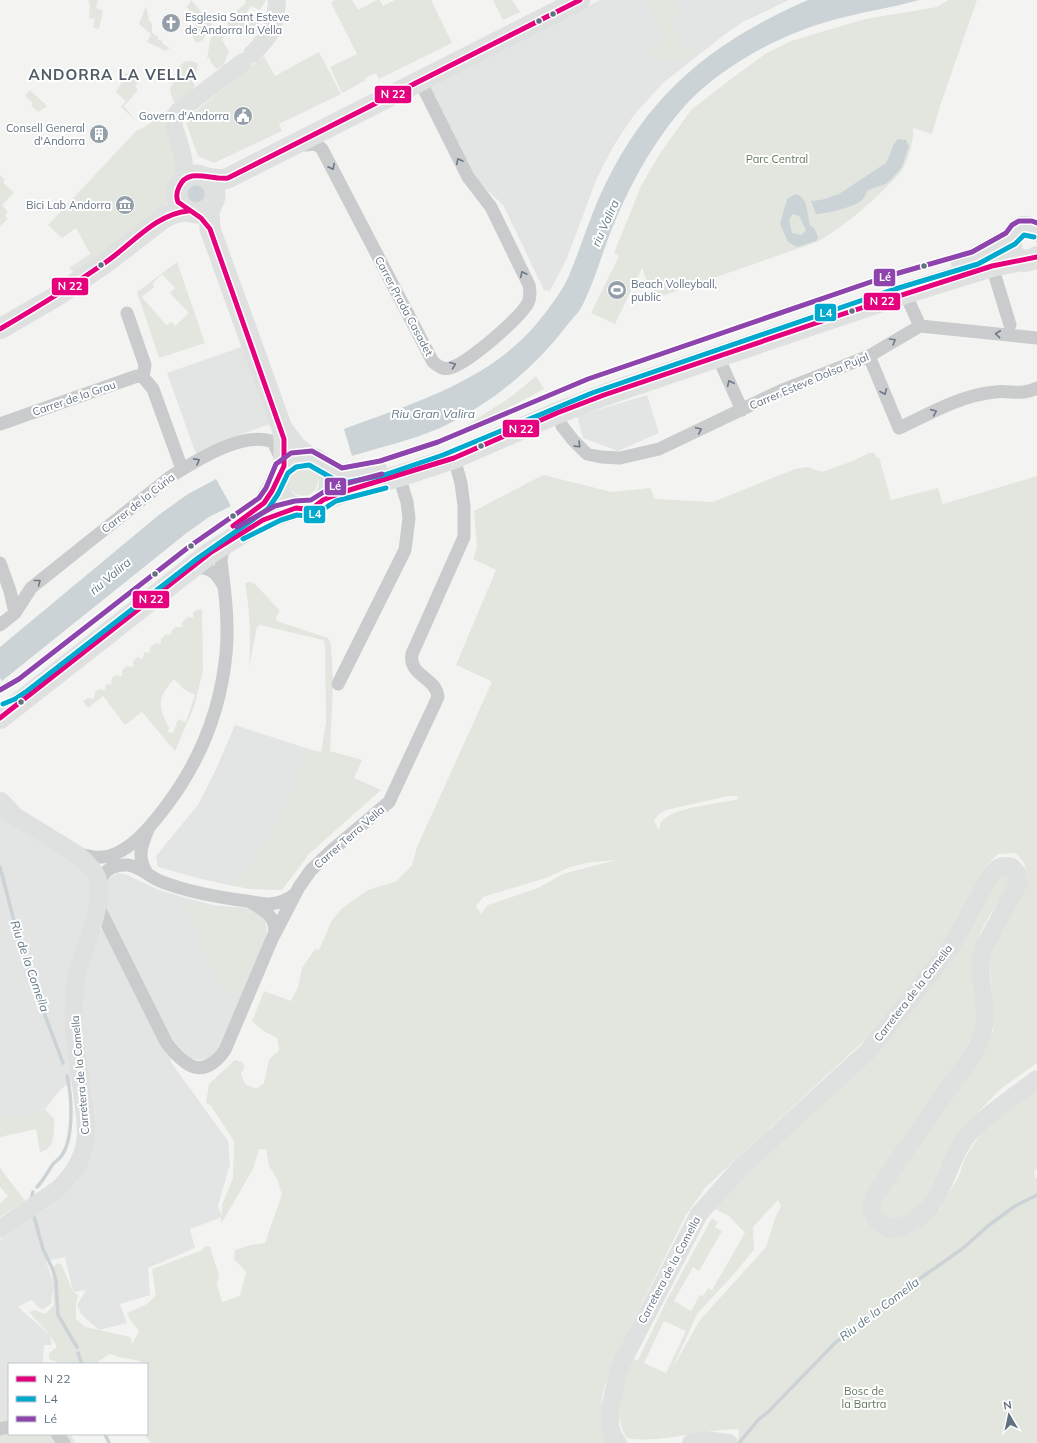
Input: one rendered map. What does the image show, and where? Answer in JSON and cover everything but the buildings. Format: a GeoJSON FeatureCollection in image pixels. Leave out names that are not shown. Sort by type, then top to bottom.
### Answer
{"type":"FeatureCollection","features":[{"type":"Feature","properties":{"kind":"highway"},"geometry":{"type":"LineString","coordinates":[[1028,229],[1011,249],[1013,254],[1029,258]]}},
{"type":"Feature","properties":{"kind":"highway"},"geometry":{"type":"LineString","coordinates":[[0,698],[23,685],[194,552],[264,503],[281,472],[296,458],[316,461],[333,472],[348,475],[382,468],[419,456],[494,427],[543,404],[590,386],[890,283],[939,268],[966,262],[1028,229]]}},
{"type":"Feature","properties":{"kind":"highway"},"geometry":{"type":"LineString","coordinates":[[0,718],[182,574],[233,537],[263,520],[296,508],[311,508],[323,500],[343,492],[454,458],[557,413],[604,395],[905,293],[992,266],[1029,258]]}},
{"type":"Feature","properties":{"kind":"highway"},"geometry":{"type":"LineString","coordinates":[[316,461],[328,472],[330,480],[329,489],[323,500]]}},
{"type":"Feature","properties":{"kind":"highway"},"geometry":{"type":"LineString","coordinates":[[281,472],[279,490],[282,497],[290,505],[296,508]]}},
{"type":"Feature","properties":{"kind":"main road"},"geometry":{"type":"LineString","coordinates":[[277,0],[274,24],[254,53],[178,112],[174,118],[175,130],[185,161],[209,213],[210,229],[282,428],[284,439],[281,472]]}},
{"type":"Feature","properties":{"kind":"main road"},"geometry":{"type":"LineString","coordinates":[[210,229],[216,204],[223,188],[228,183],[420,81],[580,0]]}},
{"type":"Feature","properties":{"kind":"main road"},"geometry":{"type":"LineString","coordinates":[[0,329],[55,297],[108,261],[166,217],[178,212],[202,197],[221,180],[310,140]]}},
{"type":"Feature","properties":{"kind":"main road"},"geometry":{"type":"LineString","coordinates":[[166,217],[174,203],[179,189],[185,168],[185,161]]}},
{"type":"Feature","properties":{"kind":"main road"},"geometry":{"type":"LineString","coordinates":[[190,176],[202,197],[179,203],[179,189],[190,176]]}},
{"type":"Feature","properties":{"kind":"main road"},"geometry":{"type":"LineString","coordinates":[[282,428],[295,446],[316,461]]}},
{"type":"Feature","properties":{"kind":"main road","name":"Carretera de la Comella"},"geometry":{"type":"LineString","coordinates":[[0,1229],[57,1190],[72,1174],[84,1146],[86,1125],[75,1037],[74,1006],[79,963],[98,906],[99,885],[98,878],[92,869],[73,852],[3,807]]}},
{"type":"Feature","properties":{"kind":"main road","name":"Carretera de la Comella"},"geometry":{"type":"LineString","coordinates":[[618,1443],[613,1436],[610,1426],[610,1410],[618,1370],[698,1214],[740,1168],[867,1052],[917,991],[952,945],[989,878],[995,869],[1000,866],[1012,867],[1017,873],[1019,882],[987,941],[980,959],[979,971],[985,1017],[982,1031],[965,1064],[875,1196],[872,1209],[876,1219],[890,1229],[901,1227],[927,1210],[935,1201],[959,1151],[972,1131],[1037,1079]]}},
{"type":"Feature","properties":{"kind":"main road"},"geometry":{"type":"LineString","coordinates":[[691,1443],[706,1440],[729,1443]]}},
{"type":"Feature","properties":{"kind":"street","name":"Carrer Prada Casadet"},"geometry":{"type":"LineString","coordinates":[[310,140],[322,149],[433,362],[440,367],[449,368],[472,356],[516,318],[528,303],[531,294],[529,285],[491,207],[468,177],[420,81]]}},
{"type":"Feature","properties":{"kind":"street"},"geometry":{"type":"LineString","coordinates":[[992,266],[1010,325]]}},
{"type":"Feature","properties":{"kind":"street"},"geometry":{"type":"LineString","coordinates":[[905,293],[920,326],[1037,338]]}},
{"type":"Feature","properties":{"kind":"street"},"geometry":{"type":"LineString","coordinates":[[127,313],[145,364],[144,374],[153,389],[182,469]]}},
{"type":"Feature","properties":{"kind":"street","name":"Carrer Esteve Dolsa Pujal"},"geometry":{"type":"LineString","coordinates":[[557,413],[562,426],[587,454],[600,457],[620,458],[659,449],[780,391],[869,356],[920,326]]}},
{"type":"Feature","properties":{"kind":"street"},"geometry":{"type":"LineString","coordinates":[[869,356],[899,428],[963,399],[995,392],[1028,393],[1037,388]]}},
{"type":"Feature","properties":{"kind":"street"},"geometry":{"type":"LineString","coordinates":[[718,357],[742,410]]}},
{"type":"Feature","properties":{"kind":"street","name":"Carrer de la Grau"},"geometry":{"type":"LineString","coordinates":[[0,424],[144,374]]}},
{"type":"Feature","properties":{"kind":"street","name":"Carrer de la Cúria"},"geometry":{"type":"LineString","coordinates":[[0,625],[15,613],[31,588],[182,469],[229,446],[254,439],[264,438],[273,442],[277,447],[281,458],[281,472]]}},
{"type":"Feature","properties":{"kind":"street","name":"Carrer Terra Vella"},"geometry":{"type":"LineString","coordinates":[[98,906],[166,1042],[173,1052],[193,1067],[206,1068],[212,1064],[225,1050],[272,939],[295,894],[311,870],[389,802],[438,697],[434,686],[412,667],[411,662],[412,654],[464,537],[464,506],[461,483],[454,458]]}},
{"type":"Feature","properties":{"kind":"street"},"geometry":{"type":"LineString","coordinates":[[338,684],[405,550],[409,518],[407,502],[399,476]]}},
{"type":"Feature","properties":{"kind":"street"},"geometry":{"type":"LineString","coordinates":[[109,856],[130,845],[150,826],[185,781],[198,757],[219,698],[226,655],[228,615],[222,554],[225,546],[233,537]]}},
{"type":"Feature","properties":{"kind":"street"},"geometry":{"type":"LineString","coordinates":[[0,563],[10,591],[15,613]]}},
{"type":"Feature","properties":{"kind":"street"},"geometry":{"type":"LineString","coordinates":[[182,574],[192,569],[206,568],[214,571],[225,588]]}},
{"type":"Feature","properties":{"kind":"street"},"geometry":{"type":"LineString","coordinates":[[148,875],[141,865],[140,855],[141,848],[150,826]]}},
{"type":"Feature","properties":{"kind":"street"},"geometry":{"type":"LineString","coordinates":[[73,852],[97,857],[130,857],[136,861],[148,875]]}},
{"type":"Feature","properties":{"kind":"street"},"geometry":{"type":"LineString","coordinates":[[99,885],[104,872],[121,865],[136,867],[154,879],[183,889],[241,900],[269,904],[289,899],[295,894]]}},
{"type":"Feature","properties":{"kind":"street"},"geometry":{"type":"LineString","coordinates":[[241,900],[259,907],[271,917],[275,925],[272,939]]}},
{"type":"Feature","properties":{"kind":"street"},"geometry":{"type":"LineString","coordinates":[[58,1435],[64,1443]]}},
{"type":"Feature","properties":{"kind":"shaded area"},"geometry":{"type":"Polygon","coordinates":[[[600,0],[789,0],[743,22],[724,35],[663,83],[634,115],[614,145],[597,178],[567,258],[550,291],[544,290],[503,205],[472,176],[427,86],[600,0]]]}},
{"type":"Feature","properties":{"kind":"shaded area"},"geometry":{"type":"Polygon","coordinates":[[[244,346],[270,424],[237,436],[196,454],[167,373],[244,346]]]}},
{"type":"Feature","properties":{"kind":"shaded area"},"geometry":{"type":"Polygon","coordinates":[[[647,395],[659,433],[618,451],[583,438],[577,416],[647,395]]]}},
{"type":"Feature","properties":{"kind":"shaded area"},"geometry":{"type":"Polygon","coordinates":[[[235,725],[309,749],[282,817],[257,855],[233,886],[158,867],[156,856],[198,805],[217,767],[235,725]]]}},
{"type":"Feature","properties":{"kind":"shaded area"},"geometry":{"type":"Polygon","coordinates":[[[0,816],[77,863],[87,875],[92,886],[73,1080],[60,1090],[45,1109],[15,1118],[0,1116],[0,816]]]}},
{"type":"Feature","properties":{"kind":"shaded area"},"geometry":{"type":"Polygon","coordinates":[[[118,873],[127,875],[159,890],[183,897],[213,905],[255,909],[262,914],[266,924],[268,936],[220,1046],[209,1059],[198,1060],[189,1058],[169,1035],[107,914],[107,879],[118,873]]]}},
{"type":"Feature","properties":{"kind":"shaded area"},"geometry":{"type":"Polygon","coordinates":[[[99,929],[103,930],[172,1059],[170,1061],[228,1141],[230,1164],[218,1206],[222,1217],[190,1229],[195,1248],[148,1268],[150,1295],[120,1304],[127,1323],[99,1330],[81,1314],[77,1305],[86,1290],[73,1292],[65,1257],[46,1261],[54,1284],[51,1304],[42,1310],[31,1300],[18,1307],[50,1335],[52,1345],[44,1345],[43,1363],[8,1363],[8,1417],[0,1418],[0,1240],[59,1200],[75,1185],[89,1159],[88,1076],[81,1014],[84,974],[99,929]]]}},
{"type":"Feature","properties":{"kind":"green space"},"geometry":{"type":"Polygon","coordinates":[[[88,0],[98,0],[96,8],[103,11],[99,29],[93,28],[95,19],[89,18],[90,5],[88,0]]]}},
{"type":"Feature","properties":{"kind":"green space"},"geometry":{"type":"Polygon","coordinates":[[[191,0],[212,24],[203,40],[196,43],[192,35],[198,32],[191,12],[186,6],[189,5],[191,0]]]}},
{"type":"Feature","properties":{"kind":"green space"},"geometry":{"type":"Polygon","coordinates":[[[245,0],[266,0],[260,10],[251,6],[244,17],[253,13],[259,23],[255,37],[239,31],[240,24],[232,30],[225,21],[246,3],[245,0]]]}},
{"type":"Feature","properties":{"kind":"green space"},"geometry":{"type":"Polygon","coordinates":[[[335,0],[352,0],[358,10],[377,0],[380,0],[383,6],[395,0],[431,0],[452,43],[379,79],[376,73],[365,78],[366,80],[342,93],[330,67],[357,54],[331,3],[335,0]]]}},
{"type":"Feature","properties":{"kind":"green space"},"geometry":{"type":"Polygon","coordinates":[[[493,0],[512,0],[520,12],[503,20],[493,0]]]}},
{"type":"Feature","properties":{"kind":"green space"},"geometry":{"type":"Polygon","coordinates":[[[653,0],[673,0],[679,10],[673,21],[680,47],[691,48],[694,55],[678,63],[667,58],[651,60],[645,55],[652,45],[664,44],[663,33],[650,7],[653,0]]]}},
{"type":"Feature","properties":{"kind":"green space","name":"Parc Central"},"geometry":{"type":"Polygon","coordinates":[[[948,0],[977,0],[940,106],[932,134],[913,128],[913,139],[906,162],[901,172],[882,192],[839,228],[817,242],[653,299],[642,268],[615,324],[591,313],[619,256],[614,253],[641,186],[659,155],[691,110],[765,54],[791,41],[865,19],[937,7],[948,0]]]}},
{"type":"Feature","properties":{"kind":"green space"},"geometry":{"type":"Polygon","coordinates":[[[146,6],[149,20],[152,24],[152,33],[158,36],[158,40],[161,39],[163,44],[170,48],[166,51],[147,42],[151,34],[139,24],[146,6]]]}},
{"type":"Feature","properties":{"kind":"green space"},"geometry":{"type":"Polygon","coordinates":[[[216,29],[224,38],[222,40],[229,52],[223,66],[216,69],[211,63],[209,57],[207,59],[210,40],[216,29]]]}},
{"type":"Feature","properties":{"kind":"green space"},"geometry":{"type":"Polygon","coordinates":[[[319,52],[341,94],[279,124],[282,131],[214,163],[198,156],[185,120],[264,56],[275,76],[319,52]]]}},
{"type":"Feature","properties":{"kind":"green space"},"geometry":{"type":"Polygon","coordinates":[[[186,61],[193,61],[198,64],[196,74],[191,80],[195,85],[190,94],[175,104],[170,88],[175,80],[179,66],[186,61]]]}},
{"type":"Feature","properties":{"kind":"green space"},"geometry":{"type":"Polygon","coordinates":[[[116,71],[127,74],[129,71],[138,83],[135,86],[138,90],[124,106],[137,122],[121,107],[126,101],[116,92],[125,76],[116,71]]]}},
{"type":"Feature","properties":{"kind":"green space"},"geometry":{"type":"Polygon","coordinates":[[[30,90],[47,106],[38,112],[31,106],[33,103],[25,96],[30,90]]]}},
{"type":"Feature","properties":{"kind":"green space"},"geometry":{"type":"Polygon","coordinates":[[[162,116],[179,165],[170,200],[165,208],[76,274],[69,268],[90,254],[76,228],[62,238],[48,225],[137,130],[162,116]]]}},
{"type":"Feature","properties":{"kind":"green space"},"geometry":{"type":"Polygon","coordinates":[[[0,175],[5,180],[3,182],[14,193],[2,205],[8,212],[5,215],[8,219],[0,226],[0,175]]]}},
{"type":"Feature","properties":{"kind":"green space"},"geometry":{"type":"Polygon","coordinates":[[[177,262],[205,343],[159,358],[137,292],[177,262]],[[162,274],[153,283],[154,287],[142,297],[166,325],[172,322],[175,326],[189,313],[170,293],[175,288],[162,274]]]}},
{"type":"Feature","properties":{"kind":"green space"},"geometry":{"type":"Polygon","coordinates":[[[536,376],[544,389],[477,425],[463,428],[512,396],[536,376]]]}},
{"type":"Feature","properties":{"kind":"green space"},"geometry":{"type":"Polygon","coordinates":[[[869,453],[875,453],[876,457],[879,457],[891,500],[938,488],[943,504],[1037,476],[1037,1063],[1002,1088],[979,1111],[966,1128],[920,1210],[893,1222],[879,1210],[882,1201],[890,1188],[984,1051],[993,1031],[993,1007],[989,954],[1028,879],[1024,863],[1016,853],[998,854],[987,865],[948,937],[920,975],[868,1037],[706,1187],[686,1215],[609,1369],[602,1398],[603,1427],[610,1443],[151,1443],[145,1435],[148,1435],[148,1363],[142,1363],[110,1354],[98,1363],[59,1363],[49,1359],[49,1353],[57,1347],[50,1335],[29,1312],[35,1310],[45,1314],[54,1305],[52,1268],[57,1263],[62,1265],[73,1292],[78,1295],[76,1319],[85,1327],[131,1337],[132,1344],[139,1331],[130,1320],[127,1313],[147,1304],[156,1295],[152,1269],[200,1251],[206,1246],[210,1247],[219,1275],[217,1284],[222,1302],[240,1296],[246,1272],[234,1259],[235,1250],[251,1245],[265,1243],[282,1194],[277,1179],[269,1166],[266,1149],[259,1149],[253,1169],[221,1224],[222,1205],[233,1178],[234,1141],[211,1106],[206,1103],[209,1084],[235,1060],[242,1062],[245,1066],[241,1074],[245,1084],[256,1089],[264,1083],[269,1060],[279,1050],[277,1038],[263,1031],[252,1021],[264,991],[291,1001],[298,987],[302,968],[315,949],[319,950],[331,922],[341,909],[368,890],[397,881],[412,865],[417,847],[491,684],[492,686],[491,681],[456,665],[496,570],[473,559],[477,547],[474,511],[543,475],[612,492],[650,488],[655,499],[713,502],[795,469],[808,467],[822,472],[853,461],[869,453]],[[728,796],[666,810],[659,814],[654,821],[659,830],[662,821],[676,812],[738,799],[737,796],[728,796]],[[616,860],[586,863],[570,867],[546,878],[483,897],[476,906],[481,914],[488,905],[538,888],[563,874],[616,860]]]}},
{"type":"Feature","properties":{"kind":"green space"},"geometry":{"type":"Polygon","coordinates":[[[303,466],[309,467],[317,475],[317,487],[309,495],[303,496],[297,495],[289,487],[288,481],[289,475],[297,467],[303,466]]]}},
{"type":"Feature","properties":{"kind":"green space"},"geometry":{"type":"Polygon","coordinates":[[[250,582],[255,584],[280,611],[276,617],[277,621],[328,638],[331,644],[333,683],[330,751],[362,760],[354,778],[381,790],[309,854],[282,890],[250,889],[233,886],[257,855],[282,817],[309,749],[321,752],[326,722],[325,644],[323,640],[260,625],[257,627],[249,667],[250,625],[245,583],[250,582]]]}},
{"type":"Feature","properties":{"kind":"green space"},"geometry":{"type":"Polygon","coordinates":[[[202,609],[203,671],[194,707],[175,751],[142,712],[125,725],[103,696],[88,708],[83,701],[88,698],[94,699],[95,692],[99,689],[105,690],[106,684],[111,685],[112,678],[116,675],[122,676],[122,670],[127,666],[133,667],[133,661],[137,657],[143,659],[144,652],[149,653],[150,648],[155,643],[161,644],[161,639],[166,634],[171,635],[172,630],[176,627],[182,627],[182,622],[188,617],[193,618],[193,613],[202,609]],[[174,679],[162,697],[162,714],[169,728],[168,732],[173,733],[178,719],[186,722],[195,695],[185,690],[174,679]]]}},
{"type":"Feature","properties":{"kind":"green space","name":"Bosc de la Bartra"},"geometry":{"type":"Polygon","coordinates":[[[1007,873],[1011,882],[983,927],[976,947],[975,966],[977,1011],[975,1030],[871,1221],[924,1223],[939,1210],[959,1176],[965,1158],[983,1130],[1037,1085],[1037,1169],[1034,1171],[1035,1178],[1037,1178],[1037,1443],[740,1443],[738,1440],[739,1429],[709,1431],[646,1440],[627,1438],[622,1429],[619,1409],[621,1389],[630,1359],[638,1360],[668,1298],[712,1218],[718,1222],[715,1227],[722,1231],[699,1271],[693,1267],[674,1301],[691,1311],[700,1295],[703,1296],[708,1288],[712,1290],[745,1233],[729,1216],[715,1209],[743,1175],[869,1059],[998,878],[1007,873]],[[778,1200],[753,1227],[754,1250],[697,1314],[672,1369],[700,1320],[766,1247],[775,1218],[781,1206],[778,1200]],[[664,1321],[644,1363],[666,1373],[686,1331],[664,1321]]]}},
{"type":"Feature","properties":{"kind":"green space"},"geometry":{"type":"Polygon","coordinates":[[[185,902],[250,913],[261,921],[263,931],[261,939],[239,995],[219,986],[185,902]]]}},
{"type":"Feature","properties":{"kind":"green space"},"geometry":{"type":"Polygon","coordinates":[[[45,1109],[54,1119],[54,1134],[49,1147],[45,1150],[40,1152],[36,1129],[0,1137],[0,1116],[17,1117],[45,1109]]]}},
{"type":"Feature","properties":{"kind":"green space"},"geometry":{"type":"Polygon","coordinates":[[[0,1168],[25,1201],[0,1217],[0,1203],[8,1196],[0,1187],[0,1168]]]}},
{"type":"Feature","properties":{"kind":"green space"},"geometry":{"type":"Polygon","coordinates":[[[8,1417],[8,1435],[71,1435],[75,1443],[0,1443],[0,1418],[8,1417]]]}},
{"type":"Feature","properties":{"kind":"water","name":"Riu Gran Valira"},"geometry":{"type":"Polygon","coordinates":[[[808,0],[919,0],[815,25],[781,39],[748,56],[703,88],[676,116],[642,166],[632,184],[612,229],[583,305],[542,355],[511,384],[459,419],[419,436],[352,456],[344,429],[419,401],[468,378],[491,364],[512,348],[532,329],[552,305],[568,278],[598,200],[616,164],[636,132],[658,103],[682,78],[709,56],[739,35],[808,0]]]}},
{"type":"Feature","properties":{"kind":"water"},"geometry":{"type":"Polygon","coordinates":[[[898,139],[906,140],[909,146],[902,167],[886,184],[868,190],[861,201],[852,206],[816,214],[811,201],[821,200],[839,194],[886,163],[894,144],[898,139]]]}},
{"type":"Feature","properties":{"kind":"water"},"geometry":{"type":"Polygon","coordinates":[[[193,184],[201,184],[207,190],[207,198],[201,204],[193,204],[187,198],[187,190],[193,184]]]}},
{"type":"Feature","properties":{"kind":"water"},"geometry":{"type":"Polygon","coordinates":[[[795,194],[803,199],[807,207],[810,225],[815,229],[818,238],[816,241],[797,247],[788,242],[780,224],[787,199],[795,194]],[[793,214],[789,220],[792,233],[802,235],[806,230],[799,216],[793,214]]]}},
{"type":"Feature","properties":{"kind":"water","name":"riu Valira"},"geometry":{"type":"Polygon","coordinates":[[[216,479],[231,506],[209,517],[184,535],[2,681],[0,678],[0,647],[160,514],[188,494],[216,479]]]}},
{"type":"Feature","properties":{"kind":"waterway","name":"Riu de la Comella"},"geometry":{"type":"LineString","coordinates":[[0,867],[20,944],[29,963],[35,989],[63,1063]]}},
{"type":"Feature","properties":{"kind":"waterway","name":"Riu de la Comella"},"geometry":{"type":"LineString","coordinates":[[37,1187],[53,1164],[61,1156],[66,1148],[69,1138],[71,1105],[67,1076]]}},
{"type":"Feature","properties":{"kind":"waterway","name":"Riu de la Comella"},"geometry":{"type":"LineString","coordinates":[[31,1200],[33,1192]]}},
{"type":"Feature","properties":{"kind":"waterway","name":"Riu de la Comella"},"geometry":{"type":"LineString","coordinates":[[739,1443],[759,1419],[768,1412],[836,1342],[858,1327],[895,1294],[962,1249],[988,1226],[1015,1206],[1037,1195]]}},
{"type":"Feature","properties":{"kind":"waterway","name":"Riu de la Comella"},"geometry":{"type":"LineString","coordinates":[[33,1213],[43,1249],[53,1270],[56,1281],[58,1315],[77,1347]]}},
{"type":"Feature","properties":{"kind":"waterway","name":"Riu de la Comella"},"geometry":{"type":"LineString","coordinates":[[78,1353],[82,1363]]}},
{"type":"Feature","properties":{"kind":"waterway","name":"Riu de la Comella"},"geometry":{"type":"LineString","coordinates":[[105,1435],[109,1443]]}},
{"type":"Feature","properties":{"kind":"transit line"},"geometry":{"type":"LineString","coordinates":[[233,526],[264,503],[272,491],[284,466],[284,439],[210,229],[201,218],[178,202],[177,193],[179,187],[188,177],[201,176],[228,178],[580,0]]}},
{"type":"Feature","properties":{"kind":"transit line"},"geometry":{"type":"LineString","coordinates":[[0,329],[54,297],[93,271],[155,224],[176,213],[188,211]]}},
{"type":"Feature","properties":{"kind":"transit line","name":"Lé"},"geometry":{"type":"LineString","coordinates":[[0,690],[19,679],[190,546],[259,498],[266,488],[276,464],[291,453],[312,451],[342,468],[380,461],[438,442],[588,379],[888,276],[972,252],[1006,233],[1012,225],[1019,221],[1032,221],[1037,223]]}},
{"type":"Feature","properties":{"kind":"transit line","name":"L4"},"geometry":{"type":"LineString","coordinates":[[3,704],[15,699],[27,691],[198,558],[268,509],[278,494],[288,473],[296,467],[309,465],[339,482],[349,482],[384,475],[443,455],[592,393],[892,290],[978,264],[1015,244],[1024,235],[1034,237]]}},
{"type":"Feature","properties":{"kind":"transit line"},"geometry":{"type":"LineString","coordinates":[[0,718],[210,553],[263,520],[296,508],[305,509],[314,507],[323,500],[343,492],[454,458],[557,413],[604,395],[846,313],[992,266],[1037,257]]}},
{"type":"Feature","properties":{"kind":"transit line","name":"Lé"},"geometry":{"type":"LineString","coordinates":[[237,527],[275,506],[295,501],[311,500],[330,488],[382,474]]}},
{"type":"Feature","properties":{"kind":"transit line","name":"L4"},"geometry":{"type":"LineString","coordinates":[[243,539],[281,520],[297,515],[306,516],[316,514],[336,501],[386,488]]}},
{"type":"Feature","properties":{"kind":"place","name":"Esglesia Sant Esteve de Andorra la Vella"},"geometry":{"type":"Point","coordinates":[171,23]}},
{"type":"Feature","properties":{"kind":"place","name":"Govern d'Andorra"},"geometry":{"type":"Point","coordinates":[243,116]}},
{"type":"Feature","properties":{"kind":"place","name":"Consell General d'Andorra"},"geometry":{"type":"Point","coordinates":[99,134]}},
{"type":"Feature","properties":{"kind":"place","name":"Bici Lab Andorra"},"geometry":{"type":"Point","coordinates":[125,205]}},
{"type":"Feature","properties":{"kind":"place","name":"Beach Volleyball, public"},"geometry":{"type":"Point","coordinates":[617,290]}},
{"type":"Feature","properties":{"kind":"district","name":"ANDORRA LA VELLA"},"geometry":{"type":"Point","coordinates":[113,74]}}]}
